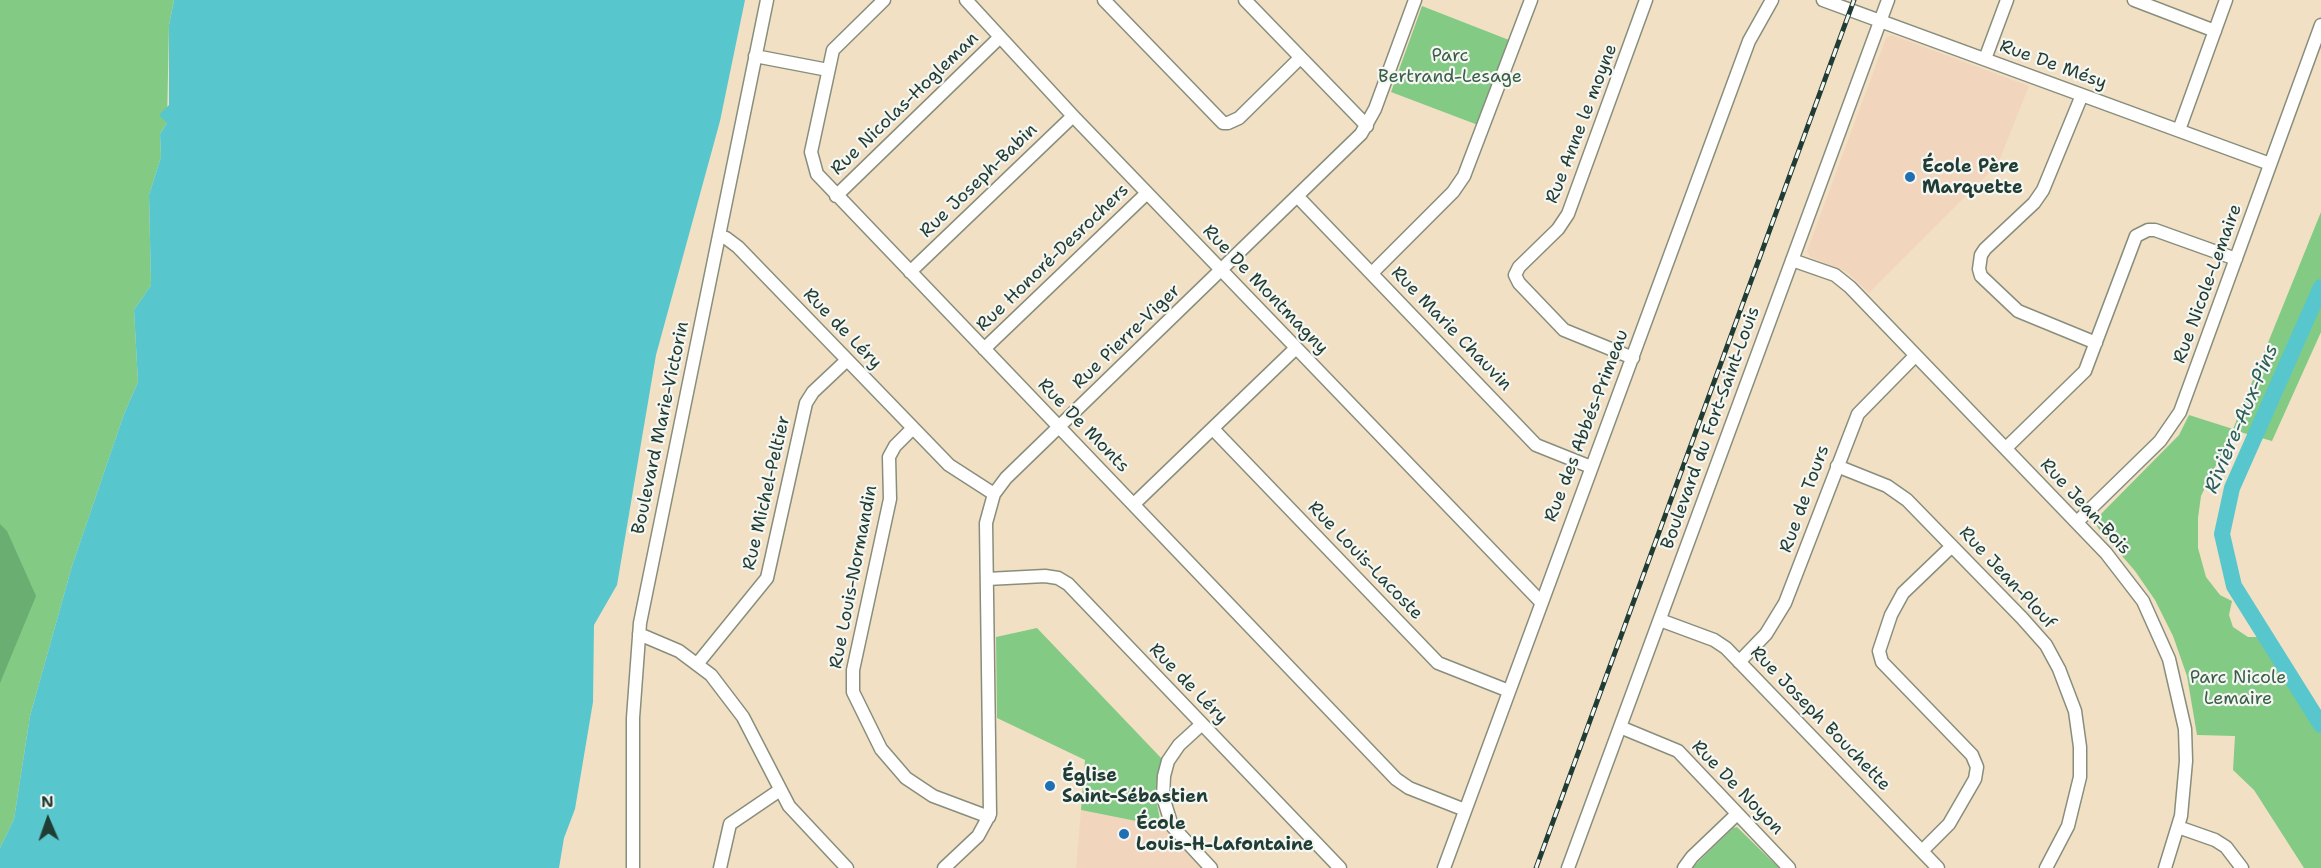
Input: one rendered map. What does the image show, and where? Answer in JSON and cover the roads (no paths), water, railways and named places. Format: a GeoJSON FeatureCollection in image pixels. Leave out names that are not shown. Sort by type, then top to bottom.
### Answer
{"type":"FeatureCollection","features":[{"type":"Feature","properties":{"kind":"street","name":"Boulevard Marie-Victorin"},"geometry":{"type":"LineString","coordinates":[[633,868],[633,718],[639,634],[767,0]]}},
{"type":"Feature","properties":{"kind":"street","name":"Rue De Monts"},"geometry":{"type":"LineString","coordinates":[[884,0],[836,45],[828,70],[811,159],[817,174],[1402,784],[1465,810]]}},
{"type":"Feature","properties":{"kind":"street","name":"Rue De Montmagny"},"geometry":{"type":"LineString","coordinates":[[966,0],[1073,116],[1541,602]]}},
{"type":"Feature","properties":{"kind":"street"},"geometry":{"type":"LineString","coordinates":[[1104,0],[1223,123],[1239,118],[1300,58]]}},
{"type":"Feature","properties":{"kind":"street"},"geometry":{"type":"LineString","coordinates":[[1245,0],[1367,126]]}},
{"type":"Feature","properties":{"kind":"street","name":"Rue Pierre-Viger"},"geometry":{"type":"LineString","coordinates":[[989,818],[986,523],[994,494],[1006,478],[1355,141],[1367,126],[1415,0]]}},
{"type":"Feature","properties":{"kind":"street"},"geometry":{"type":"LineString","coordinates":[[1372,273],[1452,192],[1464,176],[1531,0]]}},
{"type":"Feature","properties":{"kind":"street","name":"Rue Anne le moyne"},"geometry":{"type":"LineString","coordinates":[[1632,358],[1578,338],[1564,330],[1519,283],[1515,275],[1519,267],[1558,229],[1568,214],[1646,0]]}},
{"type":"Feature","properties":{"kind":"street","name":"Rue des Abbés-Primeau"},"geometry":{"type":"LineString","coordinates":[[1443,868],[1749,41],[1772,0]]}},
{"type":"Feature","properties":{"kind":"street","name":"Rue De Mésy"},"geometry":{"type":"LineString","coordinates":[[1823,0],[2270,164]]}},
{"type":"Feature","properties":{"kind":"street","name":"Boulevard du Fort-Saint-Louis"},"geometry":{"type":"LineString","coordinates":[[1568,868],[1888,0]]}},
{"type":"Feature","properties":{"kind":"street"},"geometry":{"type":"LineString","coordinates":[[1985,59],[2007,0]]}},
{"type":"Feature","properties":{"kind":"street"},"geometry":{"type":"LineString","coordinates":[[2134,0],[2215,31]]}},
{"type":"Feature","properties":{"kind":"street"},"geometry":{"type":"LineString","coordinates":[[2179,130],[2226,0]]}},
{"type":"Feature","properties":{"kind":"street","name":"Rue Nicole-Lemaire"},"geometry":{"type":"LineString","coordinates":[[2077,522],[2154,447],[2175,421],[2321,25]]}},
{"type":"Feature","properties":{"kind":"street","name":"Rue Nicolas-Hogleman"},"geometry":{"type":"LineString","coordinates":[[836,196],[999,38]]}},
{"type":"Feature","properties":{"kind":"street"},"geometry":{"type":"LineString","coordinates":[[755,56],[828,70]]}},
{"type":"Feature","properties":{"kind":"street"},"geometry":{"type":"LineString","coordinates":[[2082,95],[2053,172],[2039,197],[1985,249],[1978,269],[1982,276],[2018,311],[2096,343]]}},
{"type":"Feature","properties":{"kind":"street","name":"Rue Joseph-Babin"},"geometry":{"type":"LineString","coordinates":[[910,272],[1073,116]]}},
{"type":"Feature","properties":{"kind":"street","name":"Rue Honoré-Desrochers"},"geometry":{"type":"LineString","coordinates":[[984,349],[1147,193]]}},
{"type":"Feature","properties":{"kind":"street","name":"Rue Marie Chauvin"},"geometry":{"type":"LineString","coordinates":[[1298,197],[1536,445],[1591,467]]}},
{"type":"Feature","properties":{"kind":"street"},"geometry":{"type":"LineString","coordinates":[[2006,448],[2085,371],[2132,244],[2142,232],[2156,230],[2236,259]]}},
{"type":"Feature","properties":{"kind":"street","name":"Rue de Léry"},"geometry":{"type":"LineString","coordinates":[[719,236],[738,247],[954,470],[994,494]]}},
{"type":"Feature","properties":{"kind":"street","name":"Rue Jean-Bois"},"geometry":{"type":"LineString","coordinates":[[1792,260],[1843,280],[2077,522],[2135,589],[2157,628],[2169,659],[2180,699],[2186,744],[2178,827],[2164,868]]}},
{"type":"Feature","properties":{"kind":"street"},"geometry":{"type":"LineString","coordinates":[[1134,504],[1296,348]]}},
{"type":"Feature","properties":{"kind":"street","name":"Rue de Tours"},"geometry":{"type":"LineString","coordinates":[[1740,662],[1766,634],[1785,603],[1858,414],[1915,356]]}},
{"type":"Feature","properties":{"kind":"street","name":"Rue Michel-Peltier"},"geometry":{"type":"LineString","coordinates":[[698,663],[767,578],[806,403],[813,392],[847,360]]}},
{"type":"Feature","properties":{"kind":"street","name":"Rue Louis-Normandin"},"geometry":{"type":"LineString","coordinates":[[913,428],[895,446],[889,458],[890,499],[853,670],[853,692],[881,749],[914,785],[933,796],[989,818]]}},
{"type":"Feature","properties":{"kind":"street","name":"Rue Louis-Lacoste"},"geometry":{"type":"LineString","coordinates":[[1213,429],[1438,663],[1509,691]]}},
{"type":"Feature","properties":{"kind":"street","name":"Rue Jean-Plouf"},"geometry":{"type":"LineString","coordinates":[[1837,466],[1894,490],[1914,506],[2046,645],[2066,683],[2075,711],[2080,747],[2077,794],[2063,838],[2046,868]]}},
{"type":"Feature","properties":{"kind":"street"},"geometry":{"type":"LineString","coordinates":[[1922,851],[1949,824],[1975,779],[1977,767],[1972,755],[1882,662],[1880,651],[1891,615],[1903,593],[1952,546]]}},
{"type":"Feature","properties":{"kind":"street","name":"Rue de Léry"},"geometry":{"type":"LineString","coordinates":[[987,579],[1045,576],[1063,581],[1340,868]]}},
{"type":"Feature","properties":{"kind":"street","name":"Rue Joseph Bouchette"},"geometry":{"type":"LineString","coordinates":[[1660,620],[1714,640],[1740,662],[1938,868]]}},
{"type":"Feature","properties":{"kind":"street"},"geometry":{"type":"LineString","coordinates":[[639,634],[665,644],[698,663],[737,708],[794,813],[847,868]]}},
{"type":"Feature","properties":{"kind":"street"},"geometry":{"type":"LineString","coordinates":[[1202,724],[1179,745],[1168,760],[1164,776],[1163,797],[1172,826],[1211,868]]}},
{"type":"Feature","properties":{"kind":"street","name":"Rue De Noyon"},"geometry":{"type":"LineString","coordinates":[[1620,727],[1678,752],[1789,868]]}},
{"type":"Feature","properties":{"kind":"street"},"geometry":{"type":"LineString","coordinates":[[720,868],[730,824],[780,790]]}},
{"type":"Feature","properties":{"kind":"street"},"geometry":{"type":"LineString","coordinates":[[1684,868],[1692,856],[1737,814]]}},
{"type":"Feature","properties":{"kind":"street"},"geometry":{"type":"LineString","coordinates":[[944,868],[978,836],[989,818]]}},
{"type":"Feature","properties":{"kind":"street"},"geometry":{"type":"LineString","coordinates":[[2178,827],[2216,840],[2226,847],[2242,868]]}},
{"type":"Feature","properties":{"kind":"water"},"geometry":{"type":"Polygon","coordinates":[[[174,0],[745,0],[720,121],[656,355],[617,585],[594,625],[593,702],[575,809],[564,838],[559,868],[0,868],[0,848],[14,819],[30,716],[72,566],[124,414],[138,382],[134,310],[151,285],[149,195],[161,157],[160,134],[167,123],[159,115],[169,105],[169,25],[174,0]]]}},
{"type":"Feature","properties":{"kind":"waterway","name":"Rivière-Aux-Pins"},"geometry":{"type":"LineString","coordinates":[[2321,287],[2232,488],[2222,534],[2234,586],[2321,725]]}},
{"type":"Feature","properties":{"kind":"railway"},"geometry":{"type":"LineString","coordinates":[[1536,868],[1854,0]]}},
{"type":"Feature","properties":{"kind":"place","name":"École Père Marquette"},"geometry":{"type":"Point","coordinates":[1910,177]}},
{"type":"Feature","properties":{"kind":"place","name":"Église Saint-Sébastien"},"geometry":{"type":"Point","coordinates":[1050,786]}},
{"type":"Feature","properties":{"kind":"place","name":"École Louis-H-Lafontaine"},"geometry":{"type":"Point","coordinates":[1124,834]}},
{"type":"Feature","properties":{"kind":"park label","name":"Parc Bertrand-Lesage"},"geometry":{"type":"Point","coordinates":[1450,66]}},
{"type":"Feature","properties":{"kind":"park label","name":"Parc Nicole Lemaire"},"geometry":{"type":"Point","coordinates":[2238,688]}}]}
